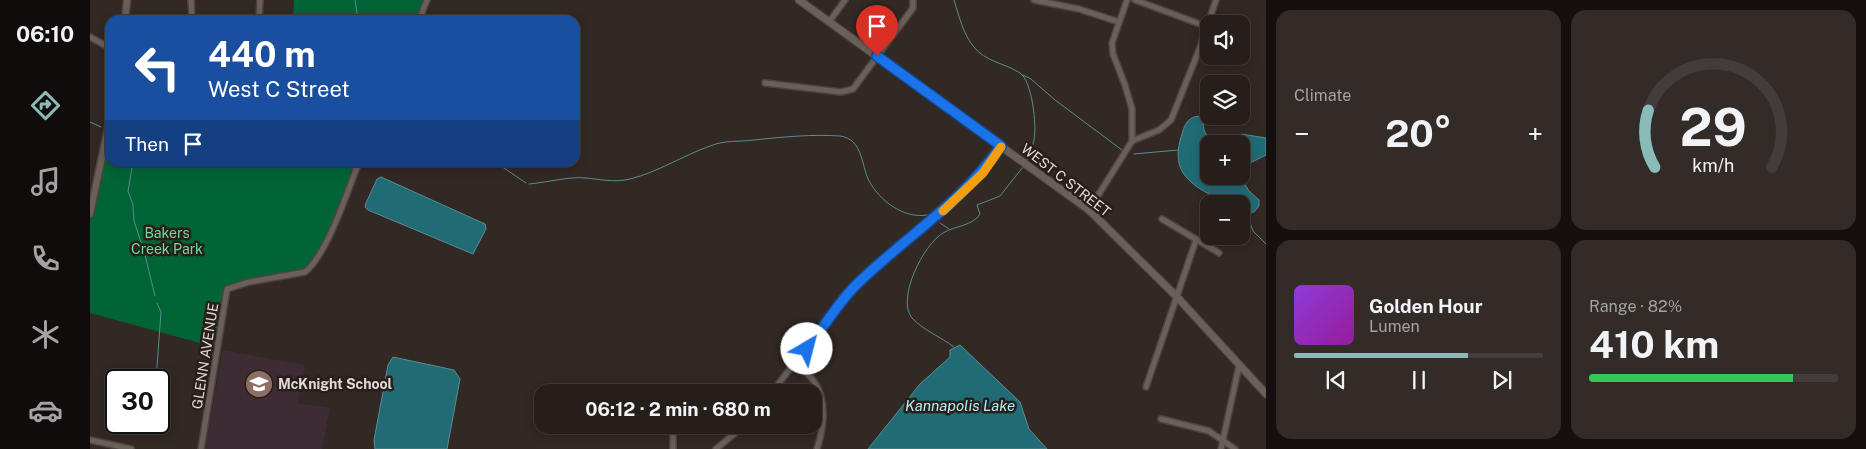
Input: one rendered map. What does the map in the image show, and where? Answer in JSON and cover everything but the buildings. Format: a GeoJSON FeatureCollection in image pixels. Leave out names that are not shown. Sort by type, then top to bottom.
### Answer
{"type":"FeatureCollection","features":[{"type":"Feature","properties":{"kind":"main road","name":"WEST C STREET"},"geometry":{"type":"LineString","coordinates":[[798,0],[1089,210],[1178,298],[1266,394]]}},
{"type":"Feature","properties":{"kind":"street"},"geometry":{"type":"LineString","coordinates":[[126,15],[127,0]]}},
{"type":"Feature","properties":{"kind":"street"},"geometry":{"type":"LineString","coordinates":[[191,0],[192,15]]}},
{"type":"Feature","properties":{"kind":"street"},"geometry":{"type":"LineString","coordinates":[[259,15],[260,0]]}},
{"type":"Feature","properties":{"kind":"street"},"geometry":{"type":"LineString","coordinates":[[421,15],[427,0]]}},
{"type":"Feature","properties":{"kind":"street"},"geometry":{"type":"LineString","coordinates":[[829,22],[844,0]]}},
{"type":"Feature","properties":{"kind":"street"},"geometry":{"type":"LineString","coordinates":[[765,83],[841,92],[853,89],[913,8],[913,0]]}},
{"type":"Feature","properties":{"kind":"street"},"geometry":{"type":"LineString","coordinates":[[1034,0],[1079,8],[1120,22]]}},
{"type":"Feature","properties":{"kind":"street"},"geometry":{"type":"LineString","coordinates":[[1089,210],[1132,142],[1132,109],[1113,54],[1112,43],[1127,0]]}},
{"type":"Feature","properties":{"kind":"street"},"geometry":{"type":"LineString","coordinates":[[1135,0],[1200,24]]}},
{"type":"Feature","properties":{"kind":"street"},"geometry":{"type":"LineString","coordinates":[[1212,15],[1216,0]]}},
{"type":"Feature","properties":{"kind":"street"},"geometry":{"type":"LineString","coordinates":[[90,37],[105,45]]}},
{"type":"Feature","properties":{"kind":"street"},"geometry":{"type":"LineString","coordinates":[[1132,142],[1159,130],[1171,120],[1200,47]]}},
{"type":"Feature","properties":{"kind":"street"},"geometry":{"type":"LineString","coordinates":[[90,211],[105,142]]}},
{"type":"Feature","properties":{"kind":"street"},"geometry":{"type":"LineString","coordinates":[[779,384],[854,287],[960,196],[983,173],[1001,146]]}},
{"type":"Feature","properties":{"kind":"street","name":"GLENN AVENUE"},"geometry":{"type":"LineString","coordinates":[[201,449],[227,289],[249,282],[305,272],[312,266],[323,249],[357,167]]}},
{"type":"Feature","properties":{"kind":"street"},"geometry":{"type":"LineString","coordinates":[[1162,219],[1219,253]]}},
{"type":"Feature","properties":{"kind":"street"},"geometry":{"type":"LineString","coordinates":[[1146,387],[1178,298],[1196,240]]}},
{"type":"Feature","properties":{"kind":"street"},"geometry":{"type":"LineString","coordinates":[[795,365],[813,378],[821,394],[824,412],[817,449]]}},
{"type":"Feature","properties":{"kind":"street"},"geometry":{"type":"LineString","coordinates":[[1221,449],[1239,366]]}},
{"type":"Feature","properties":{"kind":"street"},"geometry":{"type":"LineString","coordinates":[[1161,419],[1209,431],[1234,449]]}},
{"type":"Feature","properties":{"kind":"street"},"geometry":{"type":"LineString","coordinates":[[673,434],[673,449]]}},
{"type":"Feature","properties":{"kind":"street"},"geometry":{"type":"LineString","coordinates":[[716,449],[734,434]]}},
{"type":"Feature","properties":{"kind":"street"},"geometry":{"type":"LineString","coordinates":[[90,440],[131,449]]}},
{"type":"Feature","properties":{"kind":"shaded area","name":"McKnight School"},"geometry":{"type":"Polygon","coordinates":[[[223,350],[305,365],[298,403],[330,408],[322,449],[205,449],[223,350]]]}},
{"type":"Feature","properties":{"kind":"green space"},"geometry":{"type":"Polygon","coordinates":[[[294,0],[427,0],[421,15],[293,15],[294,0]]]}},
{"type":"Feature","properties":{"kind":"green space","name":"Bakers Creek Park"},"geometry":{"type":"Polygon","coordinates":[[[105,146],[105,167],[357,167],[323,249],[305,272],[227,289],[218,348],[90,313],[90,208],[105,146]]]}},
{"type":"Feature","properties":{"kind":"water"},"geometry":{"type":"Polygon","coordinates":[[[1198,116],[1200,118],[1200,125],[1203,125],[1207,135],[1200,135],[1200,185],[1245,185],[1259,200],[1259,206],[1254,212],[1250,212],[1250,195],[1211,195],[1191,182],[1185,175],[1178,160],[1178,152],[1184,128],[1190,119],[1198,116]]]}},
{"type":"Feature","properties":{"kind":"water"},"geometry":{"type":"Polygon","coordinates":[[[1250,135],[1266,138],[1266,155],[1250,163],[1250,135]]]}},
{"type":"Feature","properties":{"kind":"water"},"geometry":{"type":"Polygon","coordinates":[[[381,177],[485,224],[486,229],[473,254],[368,210],[365,207],[366,203],[377,179],[381,177]]]}},
{"type":"Feature","properties":{"kind":"water","name":"Kannapolis Lake"},"geometry":{"type":"Polygon","coordinates":[[[960,345],[1020,402],[1029,429],[1047,449],[868,449],[920,384],[950,357],[950,350],[960,345]]]}},
{"type":"Feature","properties":{"kind":"water"},"geometry":{"type":"Polygon","coordinates":[[[393,357],[454,370],[460,379],[447,449],[375,449],[374,440],[388,365],[393,357]]]}},
{"type":"Feature","properties":{"kind":"waterway"},"geometry":{"type":"LineString","coordinates":[[355,0],[357,15]]}},
{"type":"Feature","properties":{"kind":"waterway"},"geometry":{"type":"LineString","coordinates":[[954,0],[964,30],[973,46],[983,56],[1020,73],[1028,85],[1033,104],[1035,133],[1027,161]]}},
{"type":"Feature","properties":{"kind":"waterway"},"geometry":{"type":"LineString","coordinates":[[1023,75],[1031,79],[1055,100],[1122,150]]}},
{"type":"Feature","properties":{"kind":"waterway"},"geometry":{"type":"LineString","coordinates":[[90,122],[101,127]]}},
{"type":"Feature","properties":{"kind":"waterway"},"geometry":{"type":"LineString","coordinates":[[529,184],[572,178],[613,181],[630,179],[721,143],[797,136],[840,136],[848,138],[857,147],[869,181],[886,202],[910,214],[918,216],[927,215]]}},
{"type":"Feature","properties":{"kind":"waterway"},"geometry":{"type":"LineString","coordinates":[[1134,154],[1178,150]]}},
{"type":"Feature","properties":{"kind":"waterway"},"geometry":{"type":"LineString","coordinates":[[132,167],[128,191],[133,205],[134,221],[144,251],[155,296]]}},
{"type":"Feature","properties":{"kind":"waterway"},"geometry":{"type":"LineString","coordinates":[[502,167],[526,183]]}},
{"type":"Feature","properties":{"kind":"waterway"},"geometry":{"type":"LineString","coordinates":[[954,347],[912,318],[908,309],[907,298],[914,272],[928,248],[936,239],[943,233],[977,218],[980,214],[977,205],[1000,196],[1023,167]]}},
{"type":"Feature","properties":{"kind":"waterway"},"geometry":{"type":"LineString","coordinates":[[940,223],[949,229]]}},
{"type":"Feature","properties":{"kind":"waterway"},"geometry":{"type":"LineString","coordinates":[[1250,223],[1253,231],[1266,244]]}},
{"type":"Feature","properties":{"kind":"waterway"},"geometry":{"type":"LineString","coordinates":[[157,303],[161,312],[157,369]]}},
{"type":"Feature","properties":{"kind":"slow traffic"},"geometry":{"type":"LineString","coordinates":[[943,211],[983,173],[1001,147]]}},
{"type":"Feature","properties":{"kind":"place","name":"McKnight School"},"geometry":{"type":"Point","coordinates":[259,384]}},
{"type":"Feature","properties":{"kind":"route"},"geometry":{"type":"LineString","coordinates":[[807,349],[854,287],[960,196],[983,173],[1001,146],[877,56]]}}]}
